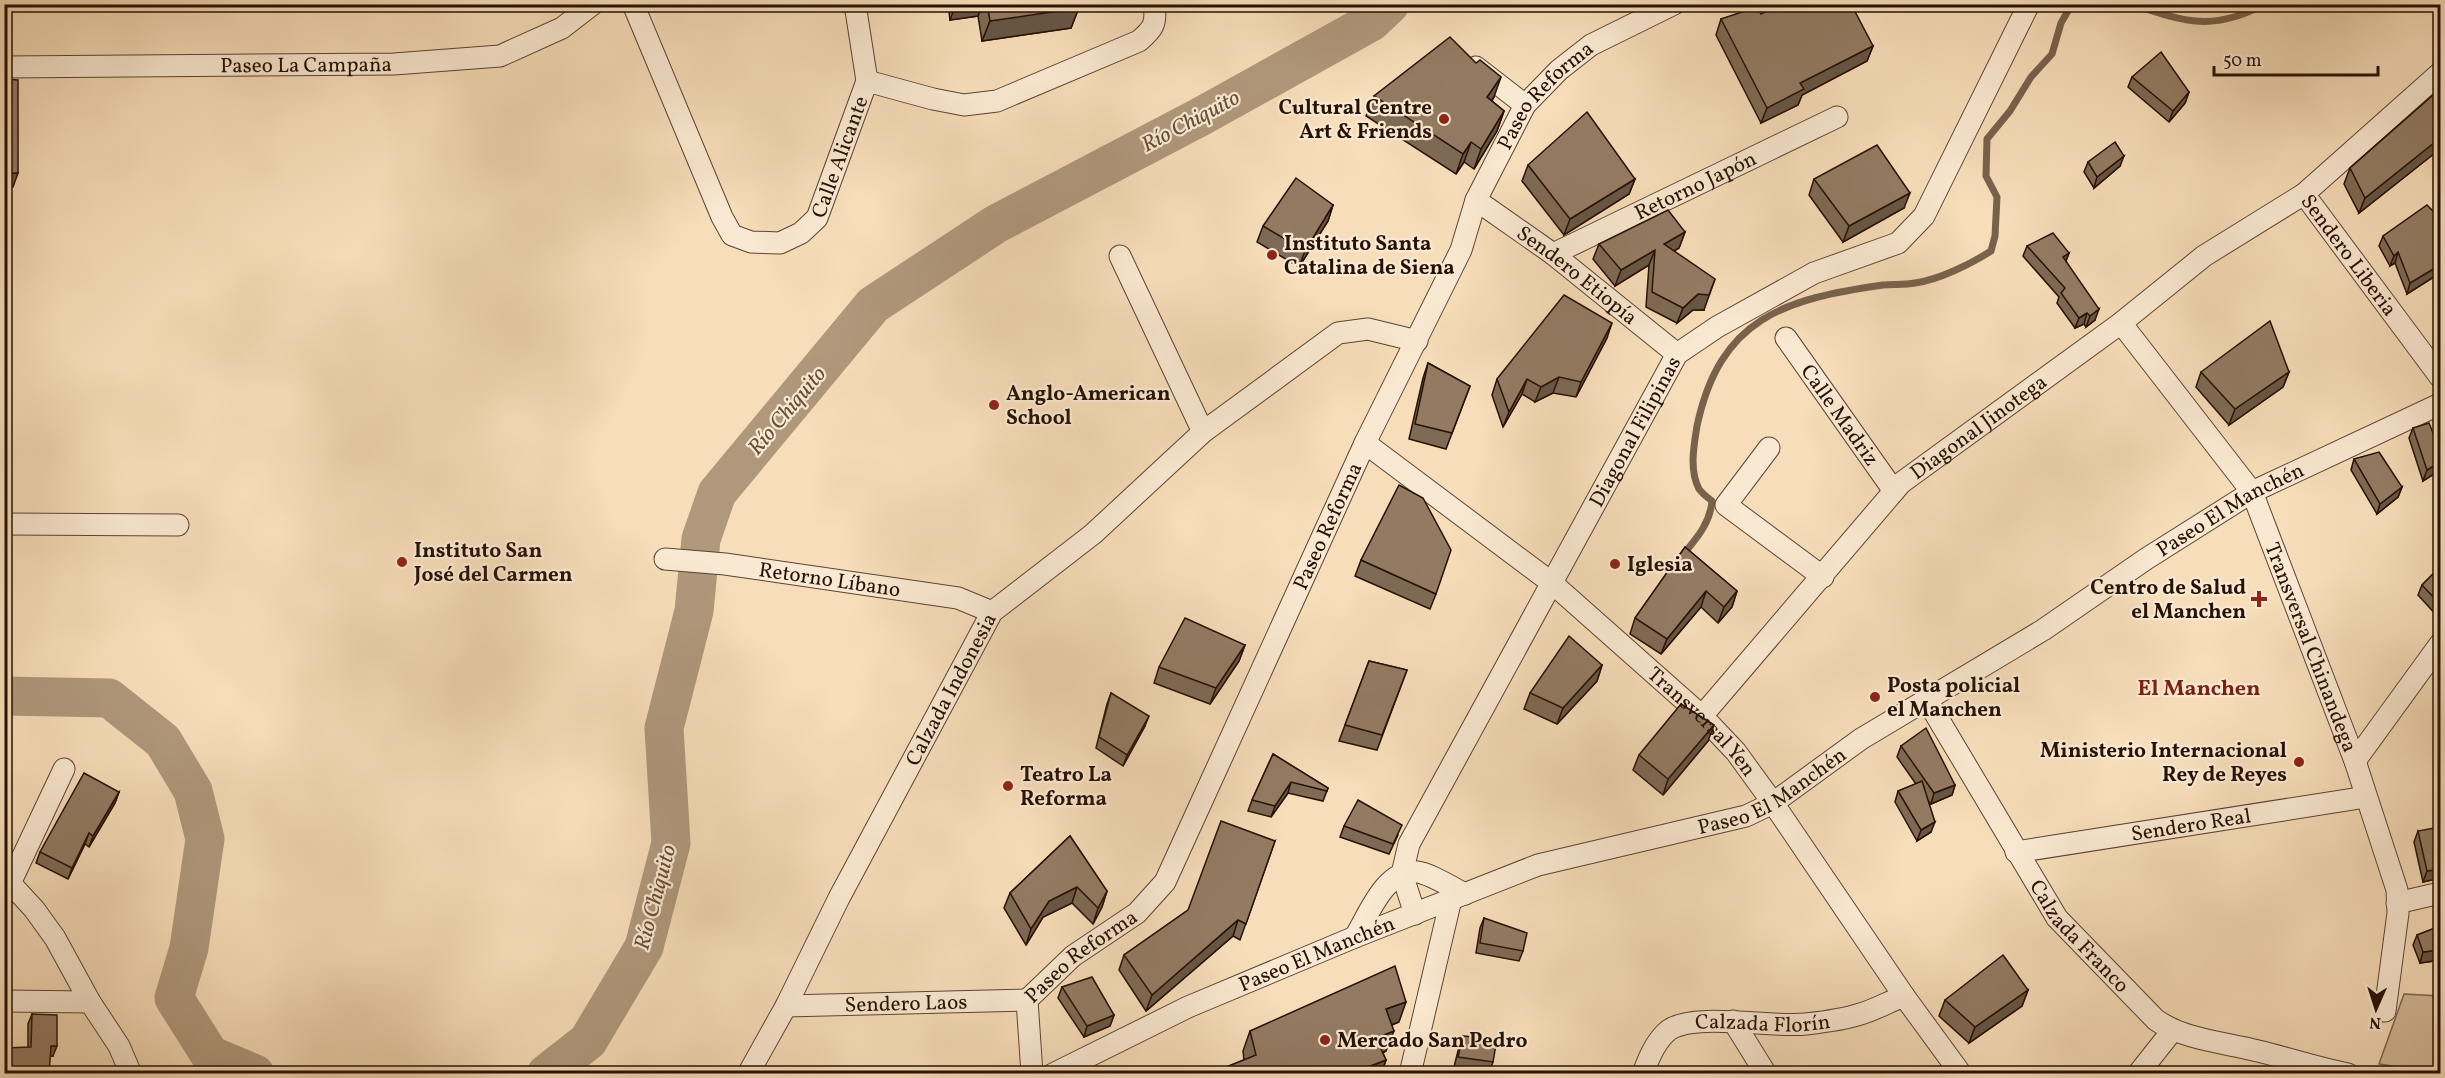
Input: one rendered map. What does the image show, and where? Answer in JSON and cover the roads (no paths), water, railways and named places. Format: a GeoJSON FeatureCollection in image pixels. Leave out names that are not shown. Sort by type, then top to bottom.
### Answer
{"type":"FeatureCollection","features":[{"type":"Feature","properties":{"kind":"street","name":"Paseo La Campaña"},"geometry":{"type":"LineString","coordinates":[[4,67],[394,64],[500,56],[562,28],[593,4]]}},
{"type":"Feature","properties":{"kind":"street","name":"Calle Alicante"},"geometry":{"type":"LineString","coordinates":[[633,4],[722,217],[732,235],[751,243],[780,243],[801,233],[817,218],[867,81],[964,105],[997,101],[1139,41],[1151,31],[1156,17],[1154,4]]}},
{"type":"Feature","properties":{"kind":"street"},"geometry":{"type":"LineString","coordinates":[[855,4],[867,81]]}},
{"type":"Feature","properties":{"kind":"street","name":"Paseo Reforma"},"geometry":{"type":"LineString","coordinates":[[1032,1074],[1027,1000],[1073,956],[1137,913],[1165,882],[1365,443],[1461,250],[1476,201],[1525,105],[1559,70],[1591,45],[1674,4]]}},
{"type":"Feature","properties":{"kind":"street","name":"Diagonal Filipinas"},"geometry":{"type":"LineString","coordinates":[[1402,874],[1409,844],[1677,354],[1717,327],[1814,273],[1898,243],[1924,216],[2029,4]]}},
{"type":"Feature","properties":{"kind":"street"},"geometry":{"type":"LineString","coordinates":[[1462,56],[1525,105]]}},
{"type":"Feature","properties":{"kind":"street","name":"Sendero Liberia"},"geometry":{"type":"LineString","coordinates":[[2440,73],[2304,194],[2440,376]]}},
{"type":"Feature","properties":{"kind":"street","name":"Retorno Japón"},"geometry":{"type":"LineString","coordinates":[[1553,254],[1837,117]]}},
{"type":"Feature","properties":{"kind":"street","name":"Diagonal Jinotega"},"geometry":{"type":"LineString","coordinates":[[1702,716],[1901,483],[2121,323],[2204,256],[2304,194]]}},
{"type":"Feature","properties":{"kind":"street","name":"Sendero Etiopía"},"geometry":{"type":"LineString","coordinates":[[1476,201],[1553,254],[1677,354]]}},
{"type":"Feature","properties":{"kind":"street"},"geometry":{"type":"LineString","coordinates":[[1120,256],[1203,432]]}},
{"type":"Feature","properties":{"kind":"street","name":"Transversal Chinandega"},"geometry":{"type":"LineString","coordinates":[[2121,323],[2252,492],[2355,761],[2397,890],[2398,913],[2385,1011]]}},
{"type":"Feature","properties":{"kind":"street","name":"Calzada Indonesia"},"geometry":{"type":"LineString","coordinates":[[748,1074],[786,1006],[845,887],[992,612],[1093,534],[1203,432],[1338,333],[1368,329],[1417,341]]}},
{"type":"Feature","properties":{"kind":"street","name":"Calle Madriz"},"geometry":{"type":"LineString","coordinates":[[1786,338],[1894,491]]}},
{"type":"Feature","properties":{"kind":"street","name":"Paseo El Manchén"},"geometry":{"type":"LineString","coordinates":[[1053,1074],[1188,1007],[1355,937],[1538,865],[1746,816],[1773,803],[1861,739],[2043,630],[2146,559],[2252,492],[2440,404]]}},
{"type":"Feature","properties":{"kind":"street","name":"Transversal Yen"},"geometry":{"type":"LineString","coordinates":[[1365,443],[1552,583],[1702,716],[1736,752],[1773,803],[1904,996],[1961,1074]]}},
{"type":"Feature","properties":{"kind":"street"},"geometry":{"type":"LineString","coordinates":[[1769,448],[1726,503],[1727,506],[1823,577]]}},
{"type":"Feature","properties":{"kind":"street"},"geometry":{"type":"LineString","coordinates":[[4,524],[178,525]]}},
{"type":"Feature","properties":{"kind":"street","name":"Retorno Líbano"},"geometry":{"type":"LineString","coordinates":[[665,559],[725,564],[958,598],[992,612]]}},
{"type":"Feature","properties":{"kind":"street"},"geometry":{"type":"LineString","coordinates":[[2355,761],[2440,644]]}},
{"type":"Feature","properties":{"kind":"street","name":"Calzada Franco"},"geometry":{"type":"LineString","coordinates":[[1927,700],[2057,918],[2156,1020],[2172,1031],[2260,1051],[2313,1071],[2348,1074]]}},
{"type":"Feature","properties":{"kind":"street"},"geometry":{"type":"LineString","coordinates":[[64,769],[8,890],[34,909],[55,938],[90,1002],[119,1046],[131,1074]]}},
{"type":"Feature","properties":{"kind":"street","name":"Sendero Real"},"geometry":{"type":"LineString","coordinates":[[2016,852],[2366,797]]}},
{"type":"Feature","properties":{"kind":"street"},"geometry":{"type":"LineString","coordinates":[[1355,937],[1388,883],[1402,874],[1418,872],[1458,896],[1410,1074]]}},
{"type":"Feature","properties":{"kind":"street"},"geometry":{"type":"LineString","coordinates":[[1402,874],[1415,914]]}},
{"type":"Feature","properties":{"kind":"street"},"geometry":{"type":"LineString","coordinates":[[2397,903],[2440,893]]}},
{"type":"Feature","properties":{"kind":"street","name":"Calzada Florín"},"geometry":{"type":"LineString","coordinates":[[1643,1074],[1650,1055],[1669,1030],[1697,1022],[1805,1024],[1857,1015],[1904,996]]}},
{"type":"Feature","properties":{"kind":"street","name":"Sendero Laos"},"geometry":{"type":"LineString","coordinates":[[786,1006],[1027,1000]]}},
{"type":"Feature","properties":{"kind":"street"},"geometry":{"type":"LineString","coordinates":[[4,1001],[90,1002]]}},
{"type":"Feature","properties":{"kind":"street"},"geometry":{"type":"LineString","coordinates":[[1733,1022],[1766,1074]]}},
{"type":"Feature","properties":{"kind":"street"},"geometry":{"type":"LineString","coordinates":[[2138,1074],[2172,1031]]}},
{"type":"Feature","properties":{"kind":"waterway","name":"Río Chiquito"},"geometry":{"type":"LineString","coordinates":[[546,1074],[588,1041],[644,947],[671,843],[664,728],[694,611],[701,539],[717,493],[873,305],[996,224],[1200,117],[1371,22],[1390,4]]}},
{"type":"Feature","properties":{"kind":"waterway"},"geometry":{"type":"LineString","coordinates":[[1682,556],[1702,531],[1711,509],[1712,501],[1700,491],[1696,482],[1693,466],[1694,449],[1697,426],[1708,390],[1722,360],[1740,338],[1762,320],[1787,307],[1848,291],[1934,279],[1991,251],[1995,236],[1997,197],[1986,176],[1987,139],[2010,111],[2031,77],[2052,54],[2061,23],[2072,4]]}},
{"type":"Feature","properties":{"kind":"waterway"},"geometry":{"type":"LineString","coordinates":[[2132,4],[2168,16],[2199,21],[2230,18],[2265,4]]}},
{"type":"Feature","properties":{"kind":"waterway","name":"Río Chiquito"},"geometry":{"type":"LineString","coordinates":[[4,696],[109,698],[163,741],[193,791],[205,839],[189,948],[174,998],[210,1055],[255,1074]]}},
{"type":"Feature","properties":{"kind":"place","name":"Cultural Centre Art & Friends"},"geometry":{"type":"Point","coordinates":[1444,119]}},
{"type":"Feature","properties":{"kind":"place","name":"Instituto Santa Catalina de Siena"},"geometry":{"type":"Point","coordinates":[1272,255]}},
{"type":"Feature","properties":{"kind":"place","name":"Anglo-American School"},"geometry":{"type":"Point","coordinates":[994,405]}},
{"type":"Feature","properties":{"kind":"place","name":"Instituto San José del Carmen"},"geometry":{"type":"Point","coordinates":[402,562]}},
{"type":"Feature","properties":{"kind":"place","name":"Iglesia"},"geometry":{"type":"Point","coordinates":[1615,564]}},
{"type":"Feature","properties":{"kind":"place","name":"Centro de Salud el Manchen"},"geometry":{"type":"Point","coordinates":[2259,599]}},
{"type":"Feature","properties":{"kind":"place","name":"Posta policial el Manchen"},"geometry":{"type":"Point","coordinates":[1875,697]}},
{"type":"Feature","properties":{"kind":"place","name":"Ministerio Internacional Rey de Reyes"},"geometry":{"type":"Point","coordinates":[2299,762]}},
{"type":"Feature","properties":{"kind":"place","name":"Teatro La Reforma"},"geometry":{"type":"Point","coordinates":[1008,786]}},
{"type":"Feature","properties":{"kind":"place","name":"Mercado San Pedro"},"geometry":{"type":"Point","coordinates":[1325,1040]}},
{"type":"Feature","properties":{"kind":"district","name":"El Manchen"},"geometry":{"type":"Point","coordinates":[2199,687]}}]}
